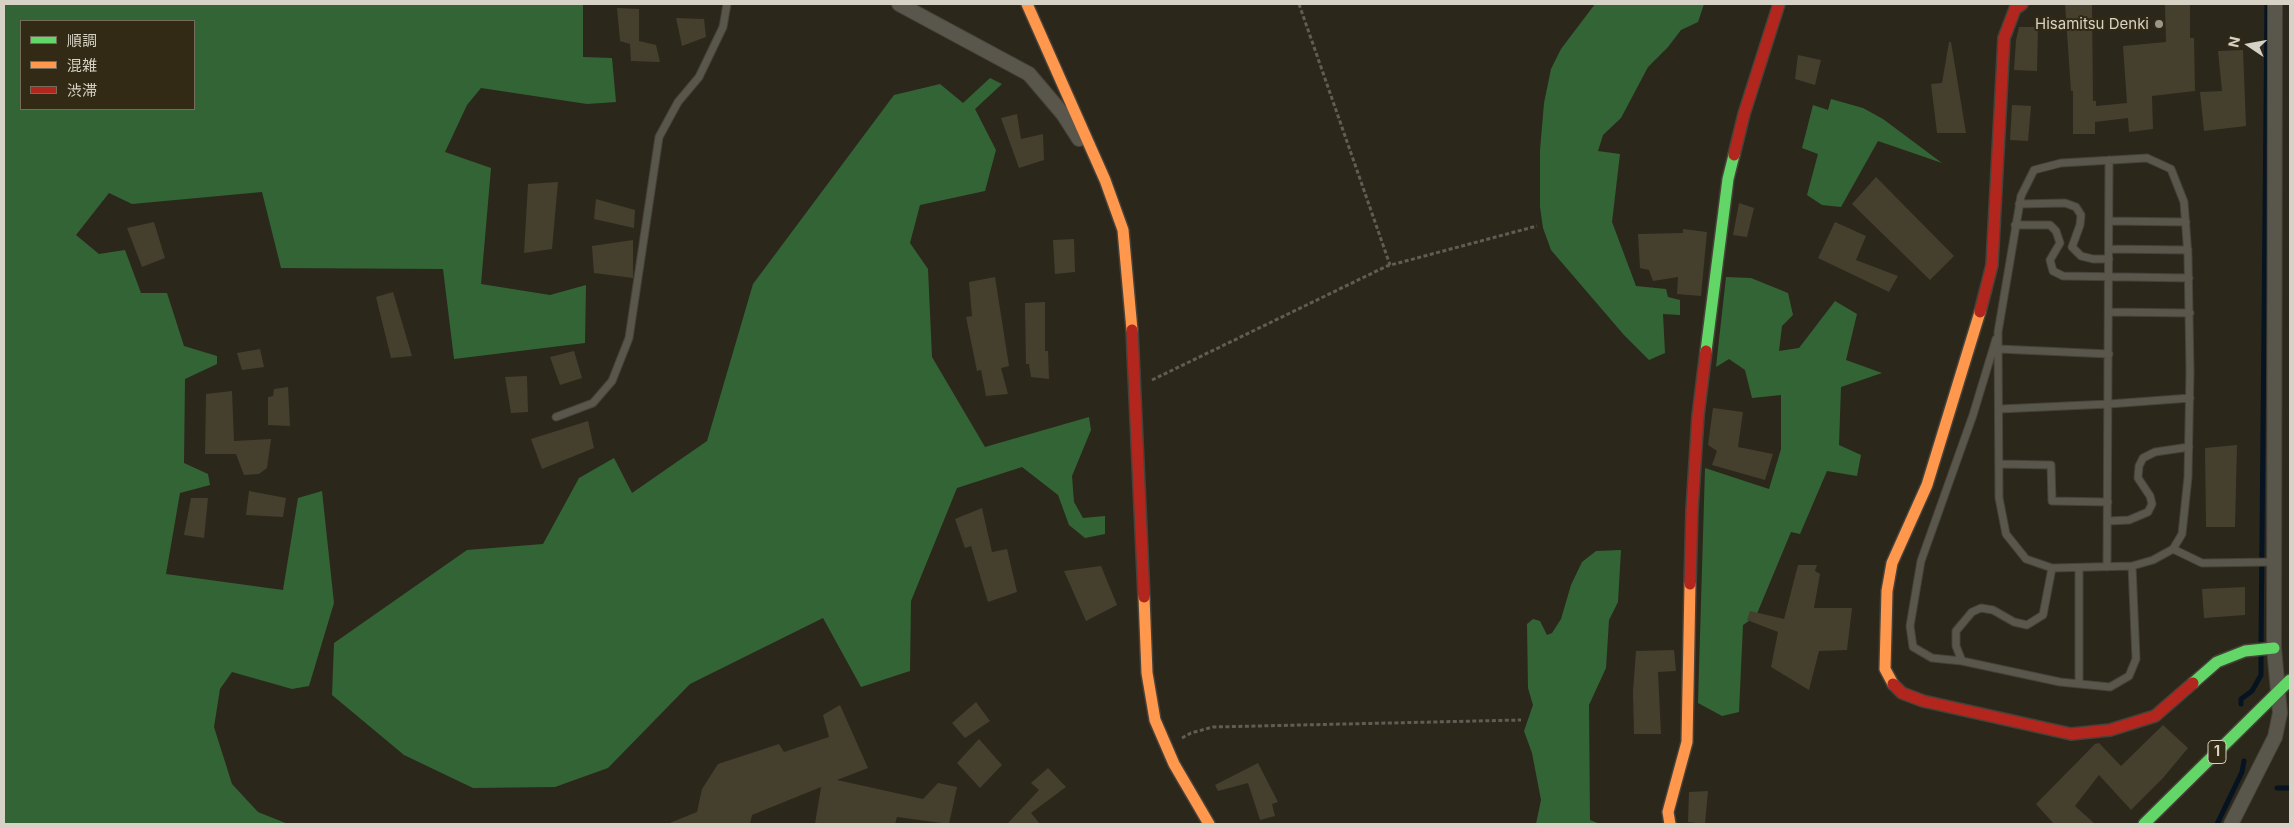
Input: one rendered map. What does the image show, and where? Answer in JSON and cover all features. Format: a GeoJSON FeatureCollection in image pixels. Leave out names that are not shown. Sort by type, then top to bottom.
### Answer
{"type":"FeatureCollection","features":[{"type":"Feature","properties":{"kind":"street"},"geometry":{"type":"LineString","coordinates":[[899,4],[1029,74],[1063,114],[1105,180]]}},
{"type":"Feature","properties":{"kind":"street"},"geometry":{"type":"LineString","coordinates":[[1026,4],[1105,180],[1122,230],[1130,291],[1147,673],[1155,720],[1167,748],[1196,803],[1210,824]]}},
{"type":"Feature","properties":{"kind":"street"},"geometry":{"type":"LineString","coordinates":[[1670,824],[1668,812],[1687,742],[1692,510],[1698,416],[1728,178],[1744,114],[1779,4]]}},
{"type":"Feature","properties":{"kind":"street"},"geometry":{"type":"LineString","coordinates":[[2022,4],[2016,9],[2008,23],[2004,38],[1992,265],[1983,304],[1927,485],[1892,563],[1884,629],[1885,669],[1892,684],[1902,693],[1923,701],[2071,734],[2110,730],[2155,716],[2217,662],[2250,651],[2273,648]]}},
{"type":"Feature","properties":{"kind":"street"},"geometry":{"type":"LineString","coordinates":[[2231,824],[2275,737],[2280,713],[2273,648],[2275,4]]}},
{"type":"Feature","properties":{"kind":"street","name":"1"},"geometry":{"type":"LineString","coordinates":[[2144,824],[2290,680]]}},
{"type":"Feature","properties":{"kind":"lane"},"geometry":{"type":"LineString","coordinates":[[556,417],[593,403],[612,381],[629,338],[659,137],[678,102],[699,78],[723,27],[726,4]]}},
{"type":"Feature","properties":{"kind":"lane"},"geometry":{"type":"LineString","coordinates":[[1998,332],[2000,408],[1999,498],[2006,534],[2026,559],[2052,568],[2132,566],[2154,560],[2173,549],[2182,534],[2188,477],[2190,313],[2184,202],[2171,169],[2147,158],[2060,164],[2034,170],[2019,204],[1998,332],[1973,415],[1921,561],[1910,626],[1913,647],[1932,658],[2079,684],[2110,687],[2129,676],[2136,659],[2132,566]]}},
{"type":"Feature","properties":{"kind":"lane"},"geometry":{"type":"LineString","coordinates":[[2107,567],[2110,354],[2109,160]]}},
{"type":"Feature","properties":{"kind":"lane"},"geometry":{"type":"LineString","coordinates":[[2019,204],[2065,203],[2076,207],[2081,215],[2072,247],[2081,256],[2093,259],[2109,258]]}},
{"type":"Feature","properties":{"kind":"lane"},"geometry":{"type":"LineString","coordinates":[[2109,221],[2186,222]]}},
{"type":"Feature","properties":{"kind":"lane"},"geometry":{"type":"LineString","coordinates":[[2015,225],[2050,225],[2056,231],[2060,243],[2050,260],[2053,271],[2063,276],[2189,278]]}},
{"type":"Feature","properties":{"kind":"lane"},"geometry":{"type":"LineString","coordinates":[[2109,249],[2188,250]]}},
{"type":"Feature","properties":{"kind":"lane"},"geometry":{"type":"LineString","coordinates":[[2109,312],[2190,313]]}},
{"type":"Feature","properties":{"kind":"lane"},"geometry":{"type":"LineString","coordinates":[[1999,349],[2110,354]]}},
{"type":"Feature","properties":{"kind":"lane"},"geometry":{"type":"LineString","coordinates":[[2000,408],[2109,404],[2190,398]]}},
{"type":"Feature","properties":{"kind":"lane"},"geometry":{"type":"LineString","coordinates":[[2108,521],[2129,520],[2142,517],[2148,512],[2152,504],[2138,478],[2138,466],[2143,458],[2155,452],[2189,447]]}},
{"type":"Feature","properties":{"kind":"lane"},"geometry":{"type":"LineString","coordinates":[[2000,464],[2051,465],[2052,501],[2108,502]]}},
{"type":"Feature","properties":{"kind":"lane"},"geometry":{"type":"LineString","coordinates":[[2173,549],[2202,563],[2274,562]]}},
{"type":"Feature","properties":{"kind":"lane"},"geometry":{"type":"LineString","coordinates":[[1962,662],[1956,646],[1956,631],[1972,612],[1982,608],[1993,610],[2014,622],[2027,625],[2043,615],[2052,568]]}},
{"type":"Feature","properties":{"kind":"lane"},"geometry":{"type":"LineString","coordinates":[[2079,568],[2079,684]]}},
{"type":"Feature","properties":{"kind":"path"},"geometry":{"type":"LineString","coordinates":[[1299,4],[1390,265]]}},
{"type":"Feature","properties":{"kind":"path"},"geometry":{"type":"LineString","coordinates":[[1133,389],[1390,265],[1537,226]]}},
{"type":"Feature","properties":{"kind":"path"},"geometry":{"type":"LineString","coordinates":[[1167,748],[1191,733],[1213,727],[1521,720]]}},
{"type":"Feature","properties":{"kind":"green space"},"geometry":{"type":"Polygon","coordinates":[[[4,4],[583,4],[583,57],[612,58],[616,102],[587,104],[481,88],[467,105],[445,152],[491,168],[481,284],[550,295],[586,285],[585,343],[454,359],[443,269],[281,268],[262,192],[132,204],[109,193],[76,235],[99,254],[125,250],[141,293],[167,293],[184,346],[217,356],[217,364],[185,379],[184,463],[208,474],[210,485],[180,493],[166,574],[283,590],[298,498],[322,491],[334,603],[309,686],[292,689],[232,672],[220,689],[214,727],[232,784],[258,812],[288,824],[4,824],[4,4]]]}},
{"type":"Feature","properties":{"kind":"green space"},"geometry":{"type":"Polygon","coordinates":[[[1595,4],[1704,4],[1698,22],[1681,30],[1668,47],[1648,67],[1621,118],[1603,135],[1598,151],[1620,154],[1612,222],[1636,286],[1666,289],[1668,297],[1680,300],[1680,315],[1663,314],[1665,353],[1649,360],[1624,335],[1551,250],[1543,228],[1540,207],[1540,150],[1544,103],[1551,69],[1561,49],[1595,4]]]}},
{"type":"Feature","properties":{"kind":"green space"},"geometry":{"type":"Polygon","coordinates":[[[990,78],[1002,84],[975,109],[996,150],[985,191],[920,205],[910,243],[928,269],[932,357],[985,447],[1089,417],[1091,430],[1072,476],[1074,502],[1083,518],[1105,516],[1105,534],[1085,538],[1069,525],[1058,495],[1022,467],[957,488],[911,601],[910,671],[861,687],[823,618],[690,684],[608,768],[555,787],[473,788],[404,755],[332,695],[334,643],[467,550],[543,544],[579,478],[614,458],[632,493],[707,441],[753,284],[894,95],[940,84],[963,103],[990,78]]]}},
{"type":"Feature","properties":{"kind":"green space"},"geometry":{"type":"Polygon","coordinates":[[[1831,99],[1863,108],[1883,119],[1942,163],[1878,141],[1841,207],[1822,205],[1807,195],[1818,154],[1802,148],[1813,105],[1828,110],[1831,99]]]}},
{"type":"Feature","properties":{"kind":"green space"},"geometry":{"type":"Polygon","coordinates":[[[1726,277],[1751,278],[1788,293],[1793,315],[1782,326],[1779,351],[1799,348],[1835,301],[1857,314],[1846,360],[1882,373],[1841,387],[1839,445],[1861,455],[1857,476],[1827,471],[1800,534],[1791,532],[1756,616],[1743,625],[1739,712],[1722,716],[1698,703],[1705,468],[1769,489],[1781,449],[1781,395],[1752,398],[1745,370],[1729,359],[1716,367],[1726,277]]]}},
{"type":"Feature","properties":{"kind":"green space"},"geometry":{"type":"Polygon","coordinates":[[[1621,550],[1618,602],[1609,620],[1606,668],[1589,705],[1590,820],[1600,824],[1536,824],[1541,800],[1532,753],[1524,731],[1533,705],[1528,688],[1527,624],[1533,619],[1540,621],[1547,635],[1552,633],[1561,619],[1571,585],[1582,562],[1596,551],[1621,550]]]}},
{"type":"Feature","properties":{"kind":"building"},"geometry":{"type":"Polygon","coordinates":[[[2065,4],[2092,4],[2093,101],[2096,101],[2096,106],[2127,103],[2123,46],[2166,42],[2165,5],[2190,4],[2190,38],[2194,38],[2195,91],[2152,96],[2153,129],[2129,132],[2128,118],[2095,122],[2095,134],[2073,134],[2073,91],[2071,91],[2065,4]]]}},
{"type":"Feature","properties":{"kind":"building"},"geometry":{"type":"Polygon","coordinates":[[[617,8],[639,9],[639,41],[656,45],[660,62],[631,61],[630,44],[620,41],[617,8]]]}},
{"type":"Feature","properties":{"kind":"building"},"geometry":{"type":"Polygon","coordinates":[[[676,18],[704,19],[706,37],[682,46],[676,18]]]}},
{"type":"Feature","properties":{"kind":"building"},"geometry":{"type":"Polygon","coordinates":[[[2019,27],[2038,27],[2037,71],[2014,70],[2019,27]]]}},
{"type":"Feature","properties":{"kind":"building"},"geometry":{"type":"Polygon","coordinates":[[[1949,42],[1951,42],[1966,133],[1937,133],[1931,84],[1942,83],[1949,42]]]}},
{"type":"Feature","properties":{"kind":"building"},"geometry":{"type":"Polygon","coordinates":[[[2243,50],[2246,126],[2204,131],[2200,92],[2222,91],[2218,51],[2243,50]]]}},
{"type":"Feature","properties":{"kind":"building"},"geometry":{"type":"Polygon","coordinates":[[[1798,55],[1821,60],[1815,85],[1795,79],[1798,55]]]}},
{"type":"Feature","properties":{"kind":"building"},"geometry":{"type":"Polygon","coordinates":[[[2012,105],[2031,106],[2028,141],[2010,140],[2012,105]]]}},
{"type":"Feature","properties":{"kind":"building"},"geometry":{"type":"Polygon","coordinates":[[[1017,114],[1021,139],[1043,134],[1044,160],[1019,168],[1001,118],[1017,114]]]}},
{"type":"Feature","properties":{"kind":"building"},"geometry":{"type":"Polygon","coordinates":[[[1876,177],[1954,256],[1930,280],[1852,204],[1876,177]]]}},
{"type":"Feature","properties":{"kind":"building"},"geometry":{"type":"Polygon","coordinates":[[[558,182],[552,249],[524,253],[528,184],[558,182]]]}},
{"type":"Feature","properties":{"kind":"building"},"geometry":{"type":"Polygon","coordinates":[[[596,199],[635,210],[634,228],[594,219],[596,199]]]}},
{"type":"Feature","properties":{"kind":"building"},"geometry":{"type":"Polygon","coordinates":[[[1739,203],[1754,208],[1747,237],[1733,235],[1739,203]]]}},
{"type":"Feature","properties":{"kind":"building"},"geometry":{"type":"Polygon","coordinates":[[[154,222],[165,258],[142,267],[127,228],[154,222]]]}},
{"type":"Feature","properties":{"kind":"building"},"geometry":{"type":"Polygon","coordinates":[[[1835,222],[1866,236],[1856,260],[1898,276],[1889,292],[1818,258],[1835,222]]]}},
{"type":"Feature","properties":{"kind":"building"},"geometry":{"type":"Polygon","coordinates":[[[1683,229],[1707,232],[1701,296],[1677,294],[1678,277],[1653,281],[1649,270],[1640,268],[1638,234],[1683,233],[1683,229]]]}},
{"type":"Feature","properties":{"kind":"building"},"geometry":{"type":"Polygon","coordinates":[[[1074,239],[1075,272],[1055,274],[1053,240],[1074,239]]]}},
{"type":"Feature","properties":{"kind":"building"},"geometry":{"type":"Polygon","coordinates":[[[633,240],[633,278],[594,273],[592,246],[633,240]]]}},
{"type":"Feature","properties":{"kind":"building"},"geometry":{"type":"Polygon","coordinates":[[[995,277],[1009,366],[1001,368],[1008,394],[986,396],[981,370],[977,371],[966,317],[972,316],[969,282],[995,277]]]}},
{"type":"Feature","properties":{"kind":"building"},"geometry":{"type":"Polygon","coordinates":[[[393,292],[412,356],[391,358],[376,297],[393,292]]]}},
{"type":"Feature","properties":{"kind":"building"},"geometry":{"type":"Polygon","coordinates":[[[1045,302],[1045,351],[1048,351],[1049,379],[1031,377],[1029,364],[1026,364],[1025,303],[1045,302]]]}},
{"type":"Feature","properties":{"kind":"building"},"geometry":{"type":"Polygon","coordinates":[[[260,349],[264,367],[242,370],[237,353],[260,349]]]}},
{"type":"Feature","properties":{"kind":"building"},"geometry":{"type":"Polygon","coordinates":[[[574,351],[582,378],[560,385],[550,357],[574,351]]]}},
{"type":"Feature","properties":{"kind":"building"},"geometry":{"type":"Polygon","coordinates":[[[527,376],[528,412],[511,413],[505,377],[527,376]]]}},
{"type":"Feature","properties":{"kind":"building"},"geometry":{"type":"Polygon","coordinates":[[[288,387],[290,426],[268,425],[268,397],[273,396],[274,389],[288,387]]]}},
{"type":"Feature","properties":{"kind":"building"},"geometry":{"type":"Polygon","coordinates":[[[232,391],[234,441],[271,439],[267,468],[259,474],[244,475],[236,454],[205,454],[206,394],[232,391]]]}},
{"type":"Feature","properties":{"kind":"building"},"geometry":{"type":"Polygon","coordinates":[[[1713,408],[1743,412],[1738,447],[1773,454],[1765,480],[1712,465],[1717,451],[1708,445],[1713,408]]]}},
{"type":"Feature","properties":{"kind":"building"},"geometry":{"type":"Polygon","coordinates":[[[588,421],[594,448],[542,469],[531,439],[588,421]]]}},
{"type":"Feature","properties":{"kind":"building"},"geometry":{"type":"Polygon","coordinates":[[[2237,445],[2235,527],[2206,527],[2205,448],[2237,445]]]}},
{"type":"Feature","properties":{"kind":"building"},"geometry":{"type":"Polygon","coordinates":[[[249,491],[286,498],[283,517],[246,515],[249,491]]]}},
{"type":"Feature","properties":{"kind":"building"},"geometry":{"type":"Polygon","coordinates":[[[191,498],[208,498],[204,538],[184,535],[191,498]]]}},
{"type":"Feature","properties":{"kind":"building"},"geometry":{"type":"Polygon","coordinates":[[[982,508],[992,552],[1007,549],[1017,592],[988,602],[971,546],[965,548],[955,519],[982,508]]]}},
{"type":"Feature","properties":{"kind":"building"},"geometry":{"type":"Polygon","coordinates":[[[1798,565],[1817,565],[1815,571],[1820,574],[1814,608],[1852,608],[1847,650],[1819,651],[1809,690],[1771,667],[1778,632],[1747,620],[1750,611],[1784,619],[1798,565]]]}},
{"type":"Feature","properties":{"kind":"building"},"geometry":{"type":"Polygon","coordinates":[[[1101,566],[1117,605],[1086,621],[1064,571],[1101,566]]]}},
{"type":"Feature","properties":{"kind":"building"},"geometry":{"type":"Polygon","coordinates":[[[2245,587],[2245,615],[2204,618],[2202,589],[2245,587]]]}},
{"type":"Feature","properties":{"kind":"building"},"geometry":{"type":"Polygon","coordinates":[[[1674,650],[1676,671],[1658,672],[1661,734],[1634,734],[1633,692],[1636,651],[1674,650]]]}},
{"type":"Feature","properties":{"kind":"building"},"geometry":{"type":"Polygon","coordinates":[[[976,702],[990,721],[965,738],[952,723],[976,702]]]}},
{"type":"Feature","properties":{"kind":"building"},"geometry":{"type":"Polygon","coordinates":[[[840,705],[868,768],[837,780],[923,799],[938,783],[957,787],[949,824],[897,817],[895,824],[815,824],[821,787],[752,815],[750,824],[667,824],[697,812],[702,789],[718,764],[779,744],[784,752],[829,737],[823,715],[840,705]]]}},
{"type":"Feature","properties":{"kind":"building"},"geometry":{"type":"Polygon","coordinates":[[[2163,725],[2188,748],[2163,778],[2131,810],[2099,775],[2075,806],[2095,824],[2054,824],[2036,804],[2095,744],[2099,743],[2121,766],[2163,725]]]}},
{"type":"Feature","properties":{"kind":"building"},"geometry":{"type":"Polygon","coordinates":[[[979,739],[1002,765],[980,788],[957,763],[979,739]]]}},
{"type":"Feature","properties":{"kind":"building"},"geometry":{"type":"Polygon","coordinates":[[[1258,763],[1278,802],[1272,804],[1275,816],[1260,820],[1248,783],[1218,791],[1215,785],[1258,763]]]}},
{"type":"Feature","properties":{"kind":"building"},"geometry":{"type":"Polygon","coordinates":[[[1048,768],[1066,787],[1031,813],[1040,824],[1007,824],[1039,790],[1031,783],[1048,768]]]}},
{"type":"Feature","properties":{"kind":"building"},"geometry":{"type":"Polygon","coordinates":[[[1708,791],[1705,824],[1688,822],[1689,792],[1708,791]]]}},
{"type":"Feature","properties":{"kind":"waterway"},"geometry":{"type":"LineString","coordinates":[[2261,646],[2267,4]]}},
{"type":"Feature","properties":{"kind":"waterway"},"geometry":{"type":"LineString","coordinates":[[2241,704],[2241,699],[2252,691],[2261,675],[2261,654]]}},
{"type":"Feature","properties":{"kind":"waterway"},"geometry":{"type":"LineString","coordinates":[[2217,824],[2242,772],[2244,761]]}},
{"type":"Feature","properties":{"kind":"waterway"},"geometry":{"type":"LineString","coordinates":[[2277,788],[2290,788]]}},
{"type":"Feature","properties":{"kind":"traffic: fast"},"geometry":{"type":"LineString","coordinates":[[1706,351],[1728,179],[1734,155]]}},
{"type":"Feature","properties":{"kind":"traffic: fast"},"geometry":{"type":"LineString","coordinates":[[2193,683],[2217,662],[2245,651],[2274,648]]}},
{"type":"Feature","properties":{"kind":"traffic: fast"},"geometry":{"type":"LineString","coordinates":[[2144,824],[2290,680]]}},
{"type":"Feature","properties":{"kind":"traffic: slow"},"geometry":{"type":"LineString","coordinates":[[1027,4],[1105,180],[1123,230],[1132,330]]}},
{"type":"Feature","properties":{"kind":"traffic: slow"},"geometry":{"type":"LineString","coordinates":[[1893,684],[1885,669],[1887,591],[1892,563],[1927,485],[1980,312]]}},
{"type":"Feature","properties":{"kind":"traffic: slow"},"geometry":{"type":"LineString","coordinates":[[1670,824],[1668,812],[1687,742],[1690,584]]}},
{"type":"Feature","properties":{"kind":"traffic: slow"},"geometry":{"type":"LineString","coordinates":[[1144,597],[1147,673],[1155,720],[1174,764],[1209,824]]}},
{"type":"Feature","properties":{"kind":"traffic: jam"},"geometry":{"type":"LineString","coordinates":[[1734,155],[1744,114],[1779,4]]}},
{"type":"Feature","properties":{"kind":"traffic: jam"},"geometry":{"type":"LineString","coordinates":[[1980,312],[1992,265],[2004,38],[2015,9],[2022,4]]}},
{"type":"Feature","properties":{"kind":"traffic: jam"},"geometry":{"type":"LineString","coordinates":[[1132,330],[1144,597]]}},
{"type":"Feature","properties":{"kind":"traffic: jam"},"geometry":{"type":"LineString","coordinates":[[1690,584],[1692,510],[1698,416],[1706,351]]}},
{"type":"Feature","properties":{"kind":"traffic: jam"},"geometry":{"type":"LineString","coordinates":[[1893,684],[1902,693],[1923,701],[2071,734],[2110,730],[2155,716],[2193,683]]}},
{"type":"Feature","properties":{"kind":"place","name":"Hisamitsu Denki"},"geometry":{"type":"Point","coordinates":[2159,24]}}]}
